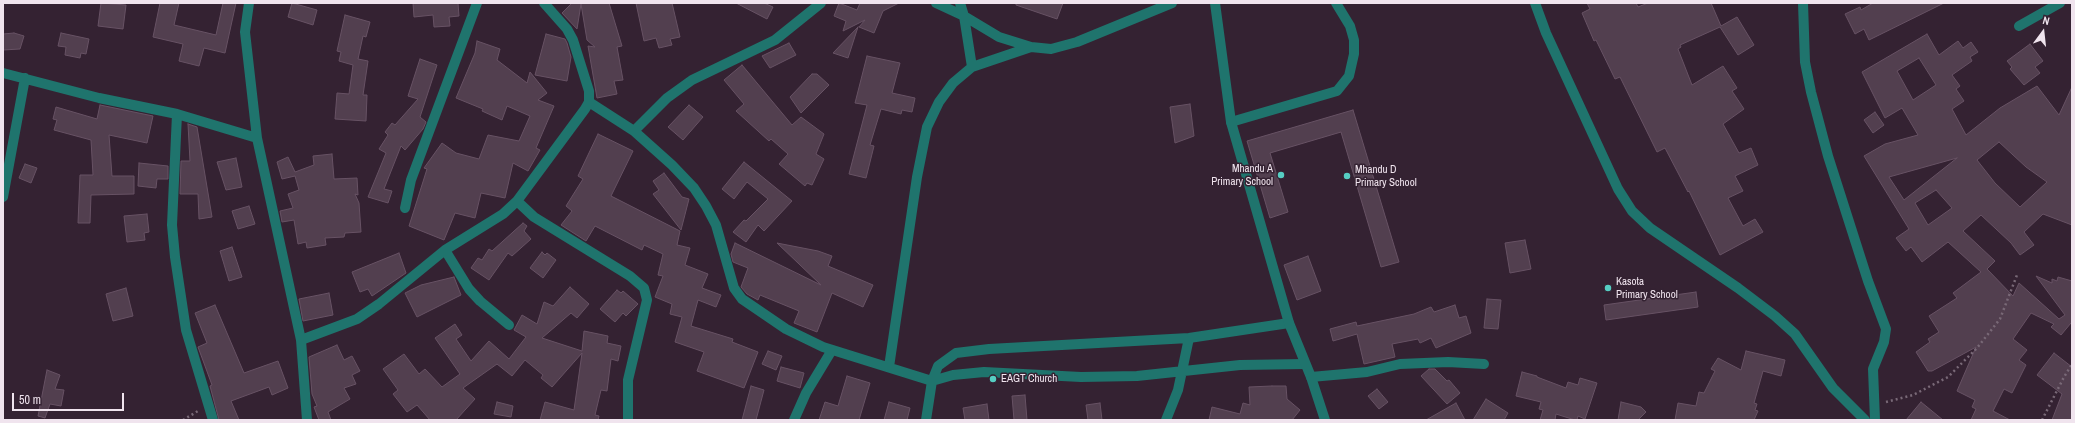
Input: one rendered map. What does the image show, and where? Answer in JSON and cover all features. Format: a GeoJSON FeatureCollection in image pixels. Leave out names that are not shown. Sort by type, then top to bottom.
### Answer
{"type":"FeatureCollection","features":[{"type":"Feature","properties":{"kind":"street"},"geometry":{"type":"LineString","coordinates":[[249,3],[246,32],[257,138],[301,340],[307,420]]}},
{"type":"Feature","properties":{"kind":"street"},"geometry":{"type":"LineString","coordinates":[[405,208],[411,180],[476,3]]}},
{"type":"Feature","properties":{"kind":"street"},"geometry":{"type":"LineString","coordinates":[[301,340],[357,319],[379,304],[445,250],[504,214],[517,201],[589,102],[588,91],[573,40],[567,29],[544,3]]}},
{"type":"Feature","properties":{"kind":"street"},"geometry":{"type":"LineString","coordinates":[[634,131],[667,98],[692,80],[775,40],[821,3]]}},
{"type":"Feature","properties":{"kind":"street"},"geometry":{"type":"LineString","coordinates":[[936,3],[964,16],[999,37],[1031,47],[1051,48],[1077,42],[1172,3]]}},
{"type":"Feature","properties":{"kind":"street"},"geometry":{"type":"LineString","coordinates":[[960,3],[964,16],[972,67]]}},
{"type":"Feature","properties":{"kind":"street"},"geometry":{"type":"LineString","coordinates":[[1215,3],[1231,122],[1289,323],[1311,377],[1325,420]]}},
{"type":"Feature","properties":{"kind":"street"},"geometry":{"type":"LineString","coordinates":[[1231,122],[1337,91],[1349,76],[1354,54],[1354,40],[1350,26],[1336,3]]}},
{"type":"Feature","properties":{"kind":"street"},"geometry":{"type":"LineString","coordinates":[[1535,3],[1546,33],[1618,189],[1632,211],[1650,228],[1738,288],[1775,316],[1795,334],[1833,388],[1865,420]]}},
{"type":"Feature","properties":{"kind":"street"},"geometry":{"type":"LineString","coordinates":[[1803,3],[1805,62],[1811,92],[1830,163],[1868,281],[1886,329],[1884,342],[1873,369],[1875,420]]}},
{"type":"Feature","properties":{"kind":"street"},"geometry":{"type":"LineString","coordinates":[[2019,26],[2060,3]]}},
{"type":"Feature","properties":{"kind":"street"},"geometry":{"type":"LineString","coordinates":[[889,367],[917,177],[927,127],[939,102],[953,84],[972,67],[1031,47]]}},
{"type":"Feature","properties":{"kind":"street"},"geometry":{"type":"LineString","coordinates":[[3,73],[99,98],[177,114],[257,138]]}},
{"type":"Feature","properties":{"kind":"street"},"geometry":{"type":"LineString","coordinates":[[3,197],[25,78]]}},
{"type":"Feature","properties":{"kind":"street"},"geometry":{"type":"LineString","coordinates":[[589,102],[634,131],[694,188],[706,206],[722,243],[734,288],[742,299],[786,330],[832,350],[932,380],[953,375],[984,372],[1081,377],[1137,376],[1240,365],[1306,364]]}},
{"type":"Feature","properties":{"kind":"street"},"geometry":{"type":"LineString","coordinates":[[177,114],[172,225],[175,257],[186,330],[213,420]]}},
{"type":"Feature","properties":{"kind":"street"},"geometry":{"type":"LineString","coordinates":[[517,201],[540,222],[630,276],[644,288],[647,300],[628,380],[628,420]]}},
{"type":"Feature","properties":{"kind":"street"},"geometry":{"type":"LineString","coordinates":[[445,250],[469,289],[480,301],[509,324]]}},
{"type":"Feature","properties":{"kind":"street"},"geometry":{"type":"LineString","coordinates":[[926,420],[932,380],[938,366],[956,353],[989,349],[1189,338],[1289,323]]}},
{"type":"Feature","properties":{"kind":"street"},"geometry":{"type":"LineString","coordinates":[[1166,420],[1178,390],[1189,338]]}},
{"type":"Feature","properties":{"kind":"street"},"geometry":{"type":"LineString","coordinates":[[794,420],[806,393],[832,350]]}},
{"type":"Feature","properties":{"kind":"street"},"geometry":{"type":"LineString","coordinates":[[1311,377],[1366,372],[1400,364],[1448,362],[1484,364]]}},
{"type":"Feature","properties":{"kind":"path"},"geometry":{"type":"LineString","coordinates":[[1874,406],[1913,395],[1948,377],[1977,348],[2000,319],[2017,275]]}},
{"type":"Feature","properties":{"kind":"path"},"geometry":{"type":"LineString","coordinates":[[2042,420],[2072,364]]}},
{"type":"Feature","properties":{"kind":"path"},"geometry":{"type":"LineString","coordinates":[[183,420],[208,405]]}},
{"type":"Feature","properties":{"kind":"building"},"geometry":{"type":"Polygon","coordinates":[[[101,3],[126,5],[123,29],[98,26],[101,3]]]}},
{"type":"Feature","properties":{"kind":"building"},"geometry":{"type":"Polygon","coordinates":[[[160,3],[179,3],[174,25],[216,35],[223,3],[236,3],[225,53],[204,48],[199,66],[179,61],[183,44],[153,37],[160,3]]]}},
{"type":"Feature","properties":{"kind":"building"},"geometry":{"type":"Polygon","coordinates":[[[292,3],[317,10],[313,25],[288,17],[292,3]]]}},
{"type":"Feature","properties":{"kind":"building"},"geometry":{"type":"Polygon","coordinates":[[[413,3],[458,3],[459,16],[449,17],[450,26],[434,27],[433,15],[414,17],[413,3]]]}},
{"type":"Feature","properties":{"kind":"building"},"geometry":{"type":"Polygon","coordinates":[[[572,3],[609,3],[622,46],[617,47],[623,80],[614,81],[617,94],[597,98],[588,46],[595,47],[587,40],[581,4],[577,29],[562,13],[572,3]]]}},
{"type":"Feature","properties":{"kind":"building"},"geometry":{"type":"Polygon","coordinates":[[[636,3],[672,3],[680,37],[670,39],[672,45],[659,48],[656,38],[644,41],[636,3]]]}},
{"type":"Feature","properties":{"kind":"building"},"geometry":{"type":"Polygon","coordinates":[[[736,3],[764,3],[773,7],[767,19],[736,3]]]}},
{"type":"Feature","properties":{"kind":"building"},"geometry":{"type":"Polygon","coordinates":[[[839,3],[857,10],[860,3],[899,3],[883,11],[874,33],[859,27],[865,20],[843,31],[846,21],[834,16],[839,3]]]}},
{"type":"Feature","properties":{"kind":"building"},"geometry":{"type":"Polygon","coordinates":[[[1016,3],[1063,3],[1057,19],[1016,5],[1016,3]]]}},
{"type":"Feature","properties":{"kind":"building"},"geometry":{"type":"Polygon","coordinates":[[[1587,3],[1636,3],[1638,7],[1648,3],[1711,3],[1721,26],[1737,17],[1754,45],[1738,55],[1720,27],[1680,45],[1681,47],[1678,49],[1692,85],[1723,66],[1737,88],[1732,91],[1744,109],[1723,124],[1739,153],[1751,148],[1758,165],[1735,176],[1743,191],[1728,198],[1743,226],[1755,219],[1763,232],[1720,255],[1689,191],[1688,192],[1665,148],[1657,152],[1620,77],[1615,79],[1596,40],[1594,41],[1582,13],[1590,9],[1587,3]]]}},
{"type":"Feature","properties":{"kind":"building"},"geometry":{"type":"Polygon","coordinates":[[[1873,3],[1944,3],[1869,40],[1864,29],[1855,34],[1845,14],[1860,7],[1861,10],[1873,3]]]}},
{"type":"Feature","properties":{"kind":"building"},"geometry":{"type":"Polygon","coordinates":[[[345,15],[370,22],[366,37],[363,36],[358,59],[368,61],[363,95],[367,95],[366,121],[335,119],[337,93],[349,94],[353,65],[339,61],[341,52],[337,51],[345,15]]]}},
{"type":"Feature","properties":{"kind":"building"},"geometry":{"type":"Polygon","coordinates":[[[858,27],[848,58],[833,53],[858,27]]]}},
{"type":"Feature","properties":{"kind":"building"},"geometry":{"type":"Polygon","coordinates":[[[14,33],[24,36],[20,49],[3,50],[3,34],[14,33]]]}},
{"type":"Feature","properties":{"kind":"building"},"geometry":{"type":"Polygon","coordinates":[[[61,33],[89,39],[86,54],[81,53],[80,58],[65,55],[66,47],[58,46],[61,33]]]}},
{"type":"Feature","properties":{"kind":"building"},"geometry":{"type":"Polygon","coordinates":[[[546,34],[565,39],[567,43],[571,57],[567,81],[535,75],[546,34]]]}},
{"type":"Feature","properties":{"kind":"building"},"geometry":{"type":"Polygon","coordinates":[[[1927,34],[1939,55],[1958,41],[1963,48],[1971,42],[1978,52],[1970,57],[1972,61],[1952,75],[1960,86],[1956,89],[1964,101],[1952,109],[1966,135],[2000,108],[2037,86],[2059,115],[2072,87],[2072,225],[2043,214],[2024,232],[2034,245],[2020,255],[2011,243],[1981,215],[1963,231],[1995,261],[1987,269],[2013,296],[2019,283],[2059,319],[2065,315],[2036,276],[2052,283],[2052,279],[2057,281],[2058,277],[2072,281],[2072,325],[2071,323],[2061,335],[2051,327],[2054,324],[2031,313],[2013,339],[2027,350],[2019,360],[2026,365],[2012,393],[2004,389],[1993,411],[2010,420],[1971,420],[1976,409],[1972,407],[1975,400],[1957,391],[1976,347],[1932,371],[1928,371],[1916,352],[1930,342],[1928,339],[1939,332],[1929,316],[1957,298],[1953,293],[1981,272],[1948,242],[1922,262],[1911,247],[1906,251],[1896,238],[1909,229],[1864,156],[1885,144],[1918,135],[1902,108],[1885,118],[1862,72],[1927,34]],[[1919,58],[1897,71],[1913,100],[1936,85],[1919,58]],[[1999,142],[1977,160],[1995,183],[2020,207],[2047,182],[2026,167],[1999,142]],[[1957,158],[1889,177],[1904,200],[1957,158]],[[1936,190],[1915,203],[1928,225],[1952,208],[1936,190]]]}},
{"type":"Feature","properties":{"kind":"building"},"geometry":{"type":"Polygon","coordinates":[[[477,41],[500,49],[497,60],[527,83],[530,72],[547,93],[538,100],[554,106],[536,148],[540,150],[528,171],[513,163],[505,198],[481,193],[475,218],[455,213],[444,240],[409,226],[427,169],[424,168],[442,143],[456,153],[479,159],[488,135],[519,141],[530,116],[507,106],[502,120],[482,111],[483,109],[456,98],[475,53],[477,41]]]}},
{"type":"Feature","properties":{"kind":"building"},"geometry":{"type":"Polygon","coordinates":[[[789,43],[796,55],[770,68],[762,56],[789,43]]]}},
{"type":"Feature","properties":{"kind":"building"},"geometry":{"type":"Polygon","coordinates":[[[2030,44],[2043,61],[2035,67],[2040,73],[2024,85],[2010,69],[2012,67],[2007,61],[2030,44]]]}},
{"type":"Feature","properties":{"kind":"building"},"geometry":{"type":"Polygon","coordinates":[[[867,56],[900,63],[892,93],[915,98],[912,112],[902,110],[901,114],[881,109],[870,145],[874,146],[866,178],[849,174],[867,105],[855,103],[867,56]]]}},
{"type":"Feature","properties":{"kind":"building"},"geometry":{"type":"Polygon","coordinates":[[[420,59],[437,65],[420,117],[426,122],[423,129],[405,150],[401,146],[384,189],[392,191],[388,203],[368,197],[386,153],[379,149],[388,135],[385,132],[392,123],[395,125],[418,99],[408,96],[420,59]]]}},
{"type":"Feature","properties":{"kind":"building"},"geometry":{"type":"Polygon","coordinates":[[[742,65],[792,125],[801,117],[824,134],[816,154],[824,159],[812,185],[807,183],[805,186],[779,164],[788,154],[771,139],[769,141],[736,111],[744,104],[724,80],[742,65]]]}},
{"type":"Feature","properties":{"kind":"building"},"geometry":{"type":"Polygon","coordinates":[[[812,74],[817,74],[829,85],[801,113],[790,97],[812,74]]]}},
{"type":"Feature","properties":{"kind":"building"},"geometry":{"type":"Polygon","coordinates":[[[1190,104],[1194,136],[1175,143],[1170,107],[1190,104]]]}},
{"type":"Feature","properties":{"kind":"building"},"geometry":{"type":"Polygon","coordinates":[[[100,105],[153,116],[147,143],[109,135],[112,176],[134,176],[134,194],[91,195],[90,223],[78,223],[80,175],[93,175],[91,140],[54,130],[57,120],[53,119],[56,107],[97,119],[100,105]]]}},
{"type":"Feature","properties":{"kind":"building"},"geometry":{"type":"Polygon","coordinates":[[[689,105],[703,117],[683,140],[668,127],[689,105]]]}},
{"type":"Feature","properties":{"kind":"building"},"geometry":{"type":"Polygon","coordinates":[[[1353,110],[1399,262],[1381,267],[1341,132],[1270,153],[1288,212],[1270,218],[1247,141],[1353,110]]]}},
{"type":"Feature","properties":{"kind":"building"},"geometry":{"type":"Polygon","coordinates":[[[1875,112],[1884,125],[1873,133],[1864,120],[1875,112]]]}},
{"type":"Feature","properties":{"kind":"building"},"geometry":{"type":"Polygon","coordinates":[[[188,124],[197,127],[212,217],[199,219],[198,194],[180,194],[181,161],[190,161],[188,124]]]}},
{"type":"Feature","properties":{"kind":"building"},"geometry":{"type":"Polygon","coordinates":[[[598,134],[633,151],[611,196],[680,231],[677,245],[690,248],[685,265],[708,274],[702,288],[721,295],[716,307],[698,300],[691,326],[733,339],[732,342],[758,352],[744,388],[697,371],[704,352],[675,342],[682,317],[670,314],[672,304],[655,297],[663,276],[658,275],[663,254],[644,245],[642,250],[595,226],[586,241],[561,225],[572,211],[566,206],[583,179],[578,176],[598,134]]]}},
{"type":"Feature","properties":{"kind":"building"},"geometry":{"type":"Polygon","coordinates":[[[332,154],[334,179],[357,178],[358,195],[355,194],[359,203],[361,232],[345,233],[344,237],[325,238],[326,245],[307,248],[306,242],[298,244],[294,220],[282,222],[280,211],[293,208],[288,194],[299,190],[295,176],[282,179],[277,162],[288,157],[295,172],[314,165],[313,156],[332,154]]]}},
{"type":"Feature","properties":{"kind":"building"},"geometry":{"type":"Polygon","coordinates":[[[236,158],[242,187],[226,190],[217,162],[236,158]]]}},
{"type":"Feature","properties":{"kind":"building"},"geometry":{"type":"Polygon","coordinates":[[[744,162],[792,201],[764,231],[758,225],[746,242],[733,232],[768,199],[747,182],[734,199],[722,189],[744,162]]]}},
{"type":"Feature","properties":{"kind":"building"},"geometry":{"type":"Polygon","coordinates":[[[139,163],[168,166],[168,179],[157,179],[156,188],[138,186],[139,163]]]}},
{"type":"Feature","properties":{"kind":"building"},"geometry":{"type":"Polygon","coordinates":[[[25,164],[37,168],[31,183],[19,178],[25,164]]]}},
{"type":"Feature","properties":{"kind":"building"},"geometry":{"type":"Polygon","coordinates":[[[664,173],[682,197],[689,199],[681,230],[653,194],[659,190],[653,181],[664,173]]]}},
{"type":"Feature","properties":{"kind":"building"},"geometry":{"type":"Polygon","coordinates":[[[249,206],[255,224],[238,229],[232,211],[249,206]]]}},
{"type":"Feature","properties":{"kind":"building"},"geometry":{"type":"Polygon","coordinates":[[[147,214],[149,232],[144,233],[145,240],[127,242],[124,216],[147,214]]]}},
{"type":"Feature","properties":{"kind":"building"},"geometry":{"type":"Polygon","coordinates":[[[523,223],[527,226],[524,231],[531,239],[512,256],[508,253],[489,280],[471,268],[478,258],[482,260],[489,249],[492,251],[523,223]]]}},
{"type":"Feature","properties":{"kind":"building"},"geometry":{"type":"Polygon","coordinates":[[[1525,240],[1531,269],[1510,273],[1505,243],[1525,240]]]}},
{"type":"Feature","properties":{"kind":"building"},"geometry":{"type":"Polygon","coordinates":[[[735,243],[821,285],[777,243],[818,251],[832,256],[828,266],[873,285],[863,307],[832,293],[817,332],[794,323],[799,311],[760,295],[758,300],[747,294],[741,287],[748,268],[733,262],[731,254],[735,243]]]}},
{"type":"Feature","properties":{"kind":"building"},"geometry":{"type":"Polygon","coordinates":[[[232,247],[242,277],[229,281],[220,251],[232,247]]]}},
{"type":"Feature","properties":{"kind":"building"},"geometry":{"type":"Polygon","coordinates":[[[542,252],[545,255],[547,253],[556,260],[543,278],[530,268],[542,252]]]}},
{"type":"Feature","properties":{"kind":"building"},"geometry":{"type":"Polygon","coordinates":[[[399,253],[406,273],[372,296],[368,289],[360,292],[352,272],[399,253]]]}},
{"type":"Feature","properties":{"kind":"building"},"geometry":{"type":"Polygon","coordinates":[[[1308,256],[1321,291],[1297,300],[1284,265],[1308,256]]]}},
{"type":"Feature","properties":{"kind":"building"},"geometry":{"type":"Polygon","coordinates":[[[454,277],[461,295],[417,317],[405,293],[421,285],[454,277]]]}},
{"type":"Feature","properties":{"kind":"building"},"geometry":{"type":"Polygon","coordinates":[[[570,287],[589,304],[577,318],[571,313],[542,338],[582,351],[584,331],[608,336],[607,343],[621,346],[618,361],[611,359],[607,391],[601,390],[595,415],[599,416],[598,420],[540,420],[545,402],[574,410],[582,353],[552,387],[541,378],[543,375],[525,360],[512,376],[497,364],[463,388],[475,399],[456,420],[430,420],[417,405],[407,412],[393,394],[398,390],[383,369],[404,354],[419,374],[425,369],[442,387],[460,374],[435,338],[455,324],[462,335],[456,339],[471,361],[489,341],[509,359],[526,337],[514,330],[522,315],[537,324],[544,302],[553,306],[570,287]]]}},
{"type":"Feature","properties":{"kind":"building"},"geometry":{"type":"Polygon","coordinates":[[[126,288],[133,316],[113,321],[106,294],[126,288]]]}},
{"type":"Feature","properties":{"kind":"building"},"geometry":{"type":"Polygon","coordinates":[[[617,290],[621,293],[623,291],[638,304],[626,316],[623,313],[615,322],[600,309],[617,290]]]}},
{"type":"Feature","properties":{"kind":"building"},"geometry":{"type":"Polygon","coordinates":[[[1696,292],[1698,307],[1606,320],[1604,305],[1696,292]]]}},
{"type":"Feature","properties":{"kind":"building"},"geometry":{"type":"Polygon","coordinates":[[[329,293],[333,315],[303,321],[299,299],[329,293]]]}},
{"type":"Feature","properties":{"kind":"building"},"geometry":{"type":"Polygon","coordinates":[[[1487,299],[1501,300],[1498,329],[1484,328],[1487,299]]]}},
{"type":"Feature","properties":{"kind":"building"},"geometry":{"type":"Polygon","coordinates":[[[215,305],[244,373],[278,361],[288,388],[272,395],[269,387],[231,401],[239,420],[219,420],[210,386],[212,385],[198,347],[207,343],[195,313],[215,305]]]}},
{"type":"Feature","properties":{"kind":"building"},"geometry":{"type":"Polygon","coordinates":[[[1455,305],[1459,318],[1466,316],[1471,333],[1436,348],[1431,338],[1420,343],[1418,339],[1392,344],[1395,357],[1364,364],[1357,334],[1333,341],[1330,329],[1356,322],[1357,326],[1414,314],[1431,307],[1434,312],[1455,305]]]}},
{"type":"Feature","properties":{"kind":"building"},"geometry":{"type":"Polygon","coordinates":[[[337,345],[344,360],[352,356],[360,371],[352,375],[356,384],[344,388],[350,399],[328,412],[331,420],[319,420],[314,407],[317,406],[312,394],[309,357],[337,345]]]}},
{"type":"Feature","properties":{"kind":"building"},"geometry":{"type":"Polygon","coordinates":[[[768,351],[782,356],[776,370],[762,364],[768,351]]]}},
{"type":"Feature","properties":{"kind":"building"},"geometry":{"type":"Polygon","coordinates":[[[1746,351],[1785,360],[1781,376],[1763,371],[1754,403],[1757,404],[1755,410],[1758,411],[1754,420],[1675,420],[1678,403],[1696,406],[1699,392],[1704,393],[1715,371],[1711,369],[1718,358],[1741,370],[1746,351]]]}},
{"type":"Feature","properties":{"kind":"building"},"geometry":{"type":"Polygon","coordinates":[[[2054,353],[2072,367],[2072,420],[2052,420],[2062,394],[2037,375],[2054,353]]]}},
{"type":"Feature","properties":{"kind":"building"},"geometry":{"type":"Polygon","coordinates":[[[781,367],[804,373],[800,388],[777,381],[781,367]]]}},
{"type":"Feature","properties":{"kind":"building"},"geometry":{"type":"Polygon","coordinates":[[[1429,369],[1435,369],[1447,381],[1449,380],[1460,393],[1447,404],[1421,376],[1429,369]]]}},
{"type":"Feature","properties":{"kind":"building"},"geometry":{"type":"Polygon","coordinates":[[[47,370],[60,375],[55,389],[64,390],[61,406],[50,404],[45,418],[38,416],[47,370]]]}},
{"type":"Feature","properties":{"kind":"building"},"geometry":{"type":"Polygon","coordinates":[[[1522,372],[1537,376],[1566,388],[1568,382],[1578,385],[1580,378],[1597,383],[1585,419],[1578,416],[1577,420],[1575,420],[1556,414],[1555,420],[1540,420],[1543,410],[1539,409],[1541,402],[1516,396],[1522,372]]]}},
{"type":"Feature","properties":{"kind":"building"},"geometry":{"type":"Polygon","coordinates":[[[847,376],[870,383],[859,420],[819,420],[825,402],[838,406],[847,376]]]}},
{"type":"Feature","properties":{"kind":"building"},"geometry":{"type":"Polygon","coordinates":[[[751,386],[764,390],[756,420],[742,420],[751,386]]]}},
{"type":"Feature","properties":{"kind":"building"},"geometry":{"type":"Polygon","coordinates":[[[1286,386],[1287,399],[1300,410],[1292,420],[1209,420],[1212,407],[1240,414],[1243,403],[1250,405],[1249,387],[1286,386]]]}},
{"type":"Feature","properties":{"kind":"building"},"geometry":{"type":"Polygon","coordinates":[[[1377,389],[1388,402],[1379,409],[1368,396],[1377,389]]]}},
{"type":"Feature","properties":{"kind":"building"},"geometry":{"type":"Polygon","coordinates":[[[1025,395],[1027,420],[1014,420],[1012,396],[1025,395]]]}},
{"type":"Feature","properties":{"kind":"building"},"geometry":{"type":"Polygon","coordinates":[[[1486,399],[1508,413],[1504,420],[1473,420],[1486,399]]]}},
{"type":"Feature","properties":{"kind":"building"},"geometry":{"type":"Polygon","coordinates":[[[497,402],[513,406],[511,417],[494,414],[497,402]]]}},
{"type":"Feature","properties":{"kind":"building"},"geometry":{"type":"Polygon","coordinates":[[[889,402],[910,408],[907,420],[884,420],[889,402]]]}},
{"type":"Feature","properties":{"kind":"building"},"geometry":{"type":"Polygon","coordinates":[[[1621,402],[1641,407],[1646,412],[1638,420],[1618,420],[1621,402]]]}},
{"type":"Feature","properties":{"kind":"building"},"geometry":{"type":"Polygon","coordinates":[[[1921,402],[1943,420],[1906,420],[1921,402]]]}},
{"type":"Feature","properties":{"kind":"building"},"geometry":{"type":"Polygon","coordinates":[[[1100,403],[1102,420],[1088,420],[1086,405],[1100,403]]]}},
{"type":"Feature","properties":{"kind":"building"},"geometry":{"type":"Polygon","coordinates":[[[1456,403],[1465,420],[1426,420],[1456,403]]]}},
{"type":"Feature","properties":{"kind":"building"},"geometry":{"type":"Polygon","coordinates":[[[987,404],[989,420],[965,420],[963,408],[987,404]]]}},
{"type":"Feature","properties":{"kind":"place","name":"Mhandu A Primary School"},"geometry":{"type":"Point","coordinates":[1281,175]}},
{"type":"Feature","properties":{"kind":"place","name":"Mhandu D Primary School"},"geometry":{"type":"Point","coordinates":[1347,176]}},
{"type":"Feature","properties":{"kind":"place","name":"Kasota Primary School"},"geometry":{"type":"Point","coordinates":[1608,288]}},
{"type":"Feature","properties":{"kind":"place","name":"EAGT Church"},"geometry":{"type":"Point","coordinates":[993,379]}}]}
